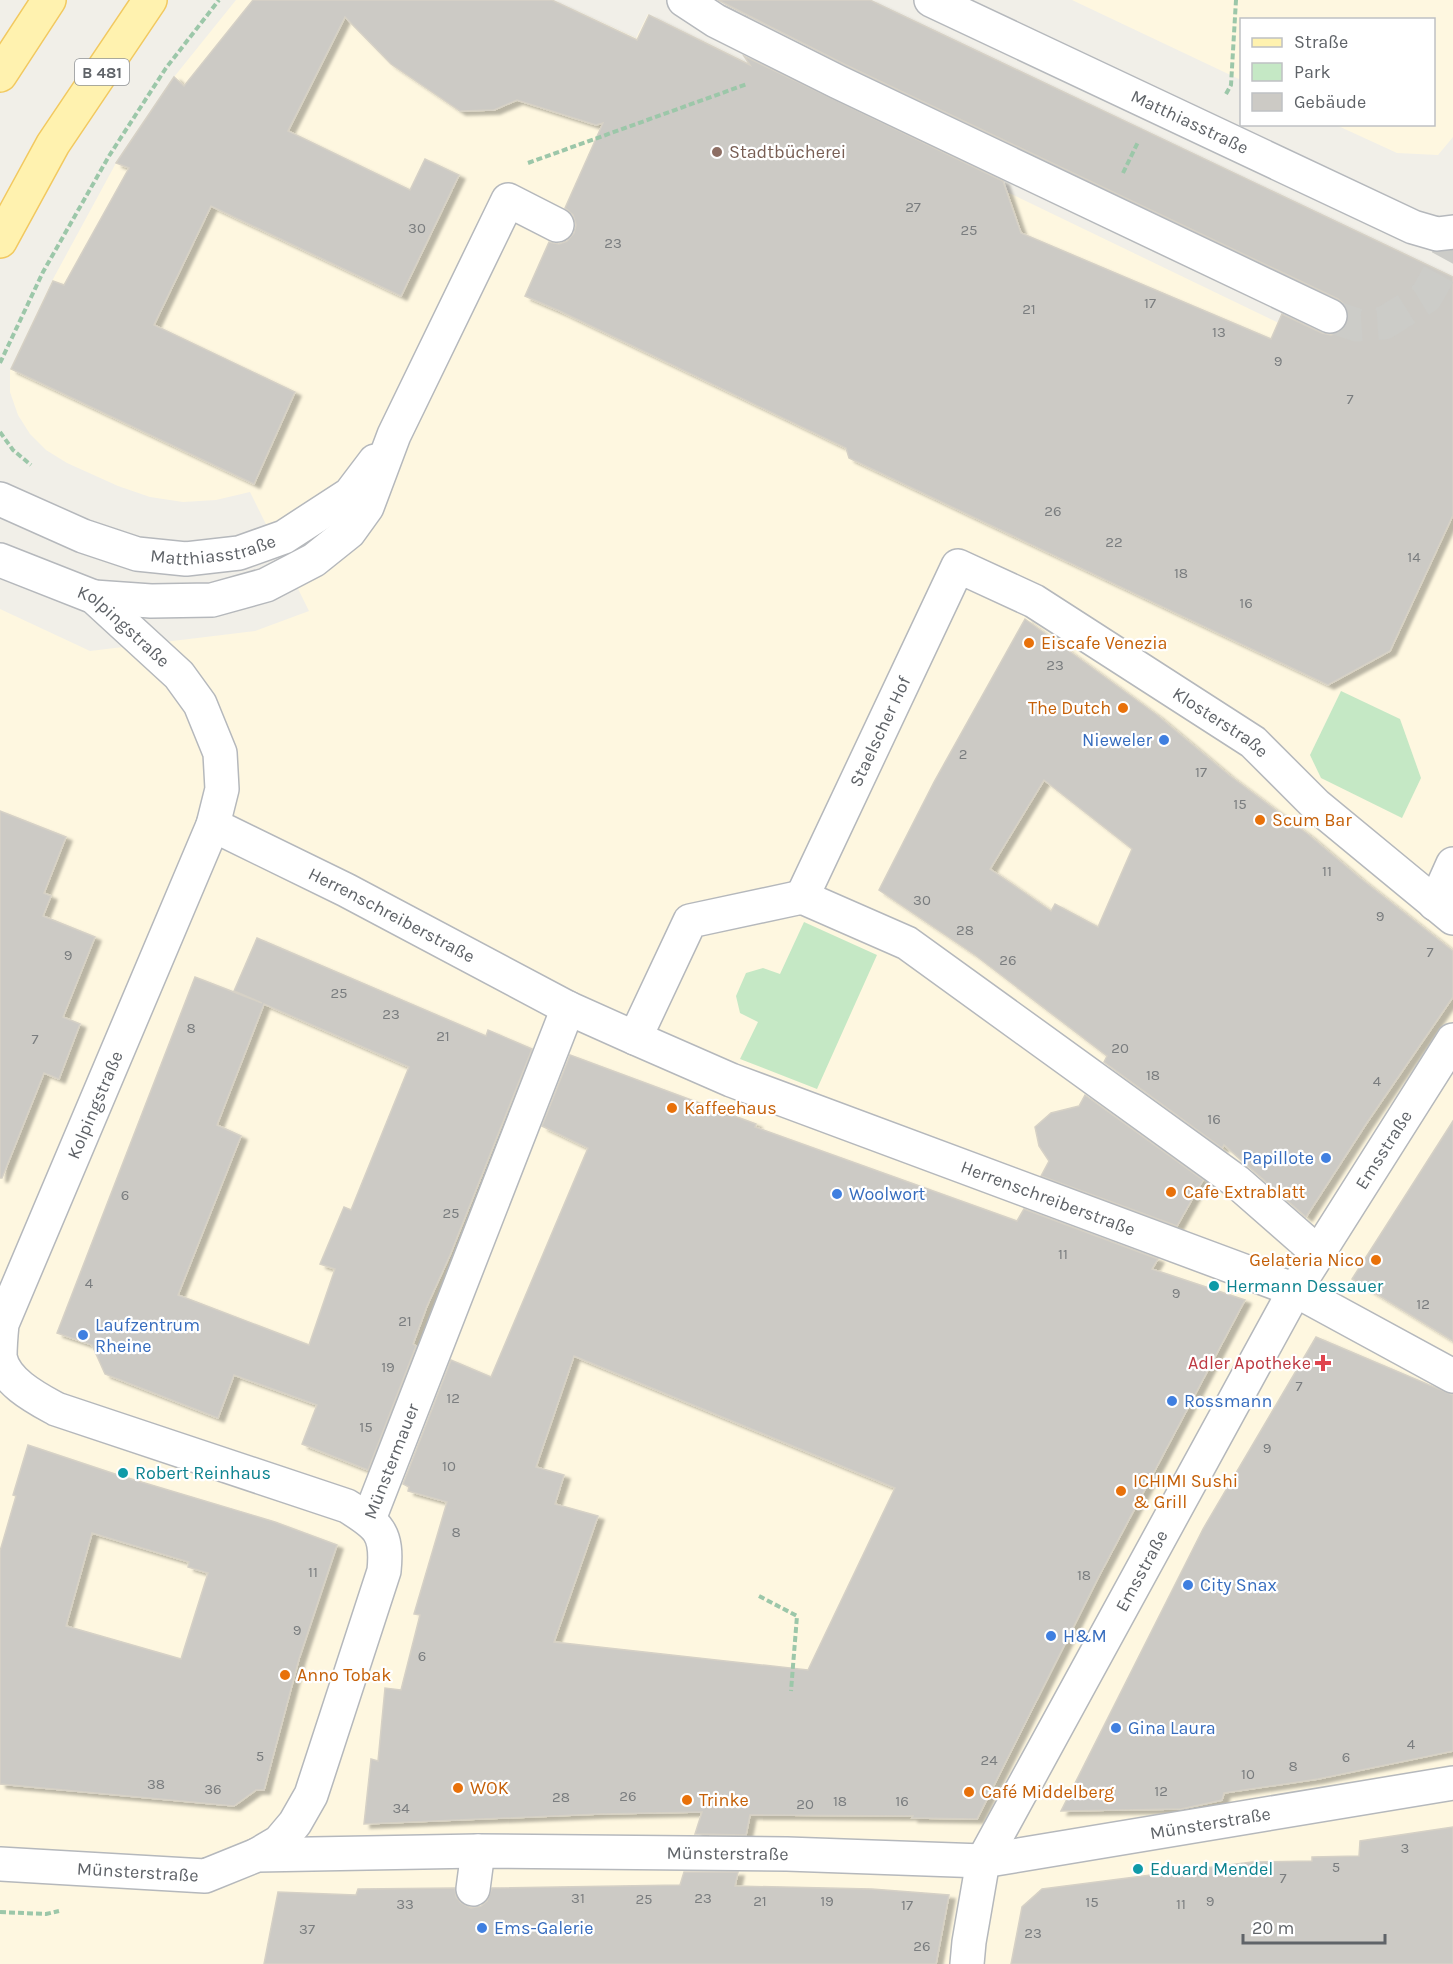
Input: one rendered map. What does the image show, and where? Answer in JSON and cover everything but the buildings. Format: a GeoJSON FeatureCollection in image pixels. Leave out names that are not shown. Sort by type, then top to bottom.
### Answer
{"type":"FeatureCollection","features":[{"type":"Feature","properties":{"kind":"main road"},"geometry":{"type":"LineString","coordinates":[[0,75],[49,0]]}},
{"type":"Feature","properties":{"kind":"main road","name":"B 481"},"geometry":{"type":"LineString","coordinates":[[0,241],[53,144],[150,0]]}},
{"type":"Feature","properties":{"kind":"street"},"geometry":{"type":"LineString","coordinates":[[684,0],[716,21],[838,82],[1330,316]]}},
{"type":"Feature","properties":{"kind":"street","name":"Matthiasstraße"},"geometry":{"type":"LineString","coordinates":[[931,0],[1413,227],[1437,234],[1453,232]]}},
{"type":"Feature","properties":{"kind":"street"},"geometry":{"type":"LineString","coordinates":[[508,200],[557,225]]}},
{"type":"Feature","properties":{"kind":"street","name":"Matthiasstraße"},"geometry":{"type":"LineString","coordinates":[[94,597],[151,601],[212,600],[266,585],[304,565],[349,532],[368,507],[394,435],[508,200]]}},
{"type":"Feature","properties":{"kind":"street","name":"Matthiasstraße"},"geometry":{"type":"LineString","coordinates":[[0,498],[83,536],[137,554],[186,559],[239,553],[284,537],[350,494],[394,435]]}},
{"type":"Feature","properties":{"kind":"street","name":"Kolpingstraße"},"geometry":{"type":"LineString","coordinates":[[0,560],[94,597],[179,675],[200,704],[220,753],[222,789],[213,825],[2,1324],[0,1357],[6,1370],[16,1382],[56,1409],[347,1506],[369,1519]]}},
{"type":"Feature","properties":{"kind":"street","name":"Staelscher Hof"},"geometry":{"type":"LineString","coordinates":[[802,897],[958,566]]}},
{"type":"Feature","properties":{"kind":"street","name":"Klosterstraße"},"geometry":{"type":"LineString","coordinates":[[958,566],[1034,601],[1253,741],[1316,805],[1444,911]]}},
{"type":"Feature","properties":{"kind":"street","name":"Herrenschreiberstraße"},"geometry":{"type":"LineString","coordinates":[[213,825],[346,890],[568,1008],[635,1038],[731,1080],[1295,1290],[1453,1376]]}},
{"type":"Feature","properties":{"kind":"street"},"geometry":{"type":"LineString","coordinates":[[1444,911],[1453,864]]}},
{"type":"Feature","properties":{"kind":"street"},"geometry":{"type":"LineString","coordinates":[[635,1038],[690,921],[802,897],[907,944],[1236,1181],[1317,1252]]}},
{"type":"Feature","properties":{"kind":"street","name":"Münstermauer"},"geometry":{"type":"LineString","coordinates":[[257,1855],[279,1842],[311,1796],[384,1571],[386,1551],[382,1535],[369,1519],[568,1008]]}},
{"type":"Feature","properties":{"kind":"street","name":"Emsstraße"},"geometry":{"type":"LineString","coordinates":[[967,1964],[983,1861],[1295,1290],[1453,1040]]}},
{"type":"Feature","properties":{"kind":"street","name":"Münsterstraße"},"geometry":{"type":"LineString","coordinates":[[0,1864],[205,1876],[257,1855],[478,1851],[787,1854],[983,1861],[1453,1783]]}},
{"type":"Feature","properties":{"kind":"street"},"geometry":{"type":"LineString","coordinates":[[473,1889],[478,1851]]}},
{"type":"Feature","properties":{"kind":"path"},"geometry":{"type":"LineString","coordinates":[[0,363],[43,272],[109,156],[166,68],[219,0]]}},
{"type":"Feature","properties":{"kind":"path"},"geometry":{"type":"LineString","coordinates":[[1208,130],[1231,85],[1236,0]]}},
{"type":"Feature","properties":{"kind":"path"},"geometry":{"type":"LineString","coordinates":[[508,200],[526,163],[803,64]]}},
{"type":"Feature","properties":{"kind":"path"},"geometry":{"type":"LineString","coordinates":[[1106,209],[1155,106]]}},
{"type":"Feature","properties":{"kind":"path"},"geometry":{"type":"LineString","coordinates":[[759,1596],[798,1616],[791,1691]]}},
{"type":"Feature","properties":{"kind":"shaded area"},"geometry":{"type":"Polygon","coordinates":[[[236,0],[553,0],[636,38],[648,14],[756,67],[779,82],[1453,407],[1453,1964],[0,1964],[0,609],[90,651],[255,631],[309,611],[250,492],[216,500],[183,502],[150,497],[118,486],[67,463],[46,450],[30,434],[18,415],[10,392],[10,370],[52,281],[116,163],[174,77],[236,0]]]}},
{"type":"Feature","properties":{"kind":"shaded area"},"geometry":{"type":"Polygon","coordinates":[[[1072,0],[1453,0],[1453,137],[1438,155],[1397,153],[1338,126],[1435,126],[1435,18],[1240,18],[1240,80],[1072,0]]]}},
{"type":"Feature","properties":{"kind":"green space"},"geometry":{"type":"Polygon","coordinates":[[[1341,691],[1400,719],[1421,778],[1402,818],[1321,778],[1310,755],[1341,691]]]}},
{"type":"Feature","properties":{"kind":"green space"},"geometry":{"type":"Polygon","coordinates":[[[804,922],[877,955],[817,1089],[740,1059],[758,1022],[740,1013],[736,996],[746,973],[763,968],[780,974],[804,922]]]}},
{"type":"Feature","properties":{"kind":"tunnel"},"geometry":{"type":"LineString","coordinates":[[1330,316],[1357,325],[1384,323],[1426,297],[1453,248]]}},
{"type":"Feature","properties":{"kind":"place","name":"Stadtbücherei"},"geometry":{"type":"Point","coordinates":[717,152]}},
{"type":"Feature","properties":{"kind":"place","name":"Eiscafe Venezia"},"geometry":{"type":"Point","coordinates":[1029,643]}},
{"type":"Feature","properties":{"kind":"place","name":"The Dutch"},"geometry":{"type":"Point","coordinates":[1123,708]}},
{"type":"Feature","properties":{"kind":"place","name":"Nieweler"},"geometry":{"type":"Point","coordinates":[1164,740]}},
{"type":"Feature","properties":{"kind":"place","name":"Scum Bar"},"geometry":{"type":"Point","coordinates":[1260,820]}},
{"type":"Feature","properties":{"kind":"place","name":"Kaffeehaus"},"geometry":{"type":"Point","coordinates":[672,1108]}},
{"type":"Feature","properties":{"kind":"place","name":"Papillote"},"geometry":{"type":"Point","coordinates":[1326,1158]}},
{"type":"Feature","properties":{"kind":"place","name":"Cafe Extrablatt"},"geometry":{"type":"Point","coordinates":[1171,1192]}},
{"type":"Feature","properties":{"kind":"place","name":"Woolwort"},"geometry":{"type":"Point","coordinates":[837,1194]}},
{"type":"Feature","properties":{"kind":"place","name":"Gelateria Nico"},"geometry":{"type":"Point","coordinates":[1376,1260]}},
{"type":"Feature","properties":{"kind":"place","name":"Hermann Dessauer"},"geometry":{"type":"Point","coordinates":[1214,1286]}},
{"type":"Feature","properties":{"kind":"place","name":"Laufzentrum Rheine"},"geometry":{"type":"Point","coordinates":[83,1335]}},
{"type":"Feature","properties":{"kind":"place","name":"Adler Apotheke"},"geometry":{"type":"Point","coordinates":[1323,1363]}},
{"type":"Feature","properties":{"kind":"place","name":"Rossmann"},"geometry":{"type":"Point","coordinates":[1172,1401]}},
{"type":"Feature","properties":{"kind":"place","name":"Robert Reinhaus"},"geometry":{"type":"Point","coordinates":[123,1473]}},
{"type":"Feature","properties":{"kind":"place","name":"ICHIMI Sushi & Grill"},"geometry":{"type":"Point","coordinates":[1121,1491]}},
{"type":"Feature","properties":{"kind":"place","name":"City Snax"},"geometry":{"type":"Point","coordinates":[1188,1585]}},
{"type":"Feature","properties":{"kind":"place","name":"H&M"},"geometry":{"type":"Point","coordinates":[1051,1636]}},
{"type":"Feature","properties":{"kind":"place","name":"Anno Tobak"},"geometry":{"type":"Point","coordinates":[285,1675]}},
{"type":"Feature","properties":{"kind":"place","name":"Gina Laura"},"geometry":{"type":"Point","coordinates":[1116,1728]}},
{"type":"Feature","properties":{"kind":"place","name":"WOK"},"geometry":{"type":"Point","coordinates":[458,1788]}},
{"type":"Feature","properties":{"kind":"place","name":"Café Middelberg"},"geometry":{"type":"Point","coordinates":[969,1792]}},
{"type":"Feature","properties":{"kind":"place","name":"Trinke"},"geometry":{"type":"Point","coordinates":[687,1800]}},
{"type":"Feature","properties":{"kind":"place","name":"Eduard Mendel"},"geometry":{"type":"Point","coordinates":[1138,1869]}},
{"type":"Feature","properties":{"kind":"place","name":"Ems-Galerie"},"geometry":{"type":"Point","coordinates":[482,1928]}}]}
